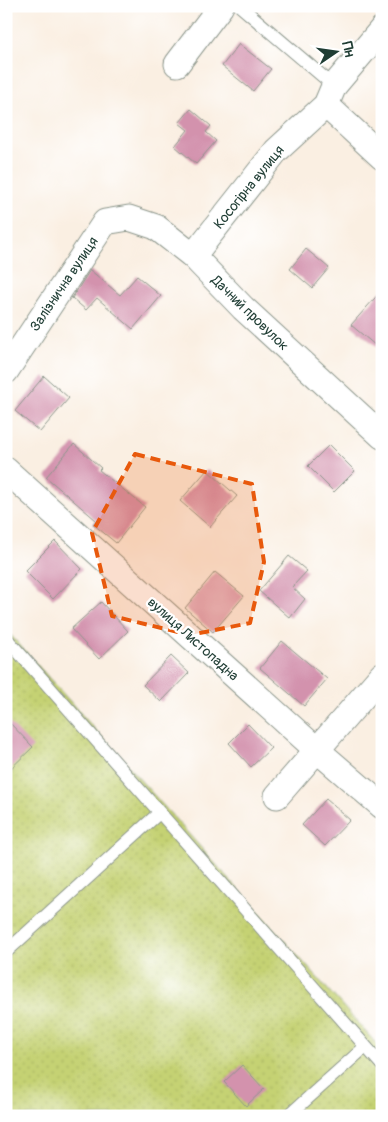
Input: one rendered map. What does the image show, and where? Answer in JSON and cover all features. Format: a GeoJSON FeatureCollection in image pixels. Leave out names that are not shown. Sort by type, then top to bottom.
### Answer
{"type":"FeatureCollection","features":[{"type":"Feature","properties":{"kind":"street"},"geometry":{"type":"LineString","coordinates":[[177,64],[221,6]]}},
{"type":"Feature","properties":{"kind":"street","name":"Косогірна вулиця"},"geometry":{"type":"LineString","coordinates":[[193,256],[276,151],[330,96],[382,29]]}},
{"type":"Feature","properties":{"kind":"street"},"geometry":{"type":"LineString","coordinates":[[330,96],[382,156]]}},
{"type":"Feature","properties":{"kind":"street","name":"Дачний провулок"},"geometry":{"type":"LineString","coordinates":[[106,222],[128,218],[156,227],[193,256],[243,308],[382,436]]}},
{"type":"Feature","properties":{"kind":"street","name":"Залізнична вулиця"},"geometry":{"type":"LineString","coordinates":[[6,371],[106,222]]}},
{"type":"Feature","properties":{"kind":"street","name":"вулиця Листопадна"},"geometry":{"type":"LineString","coordinates":[[6,470],[317,750],[382,806]]}},
{"type":"Feature","properties":{"kind":"street"},"geometry":{"type":"LineString","coordinates":[[277,796],[382,675]]}},
{"type":"Feature","properties":{"kind":"lane"},"geometry":{"type":"LineString","coordinates":[[240,6],[330,96]]}},
{"type":"Feature","properties":{"kind":"lane"},"geometry":{"type":"LineString","coordinates":[[6,638],[382,1065]]}},
{"type":"Feature","properties":{"kind":"lane"},"geometry":{"type":"LineString","coordinates":[[6,952],[159,813]]}},
{"type":"Feature","properties":{"kind":"lane"},"geometry":{"type":"LineString","coordinates":[[288,1116],[365,1047]]}},
{"type":"Feature","properties":{"kind":"highlighted area"},"geometry":{"type":"Polygon","coordinates":[[[135,454],[252,484],[264,562],[250,623],[190,635],[112,616],[92,533],[135,454]]]}},
{"type":"Feature","properties":{"kind":"green space"},"geometry":{"type":"Polygon","coordinates":[[[6,630],[382,1050],[382,1116],[6,1116],[6,630]]]}},
{"type":"Feature","properties":{"kind":"building"},"geometry":{"type":"Polygon","coordinates":[[[239,44],[271,69],[253,91],[222,66],[239,44]]]}},
{"type":"Feature","properties":{"kind":"building"},"geometry":{"type":"Polygon","coordinates":[[[191,109],[211,126],[206,132],[216,141],[196,164],[175,146],[188,130],[179,123],[191,109]]]}},
{"type":"Feature","properties":{"kind":"building"},"geometry":{"type":"Polygon","coordinates":[[[306,249],[329,268],[312,288],[290,269],[306,249]]]}},
{"type":"Feature","properties":{"kind":"building"},"geometry":{"type":"Polygon","coordinates":[[[90,270],[120,295],[137,276],[161,296],[133,329],[97,298],[86,310],[72,298],[90,270]]]}},
{"type":"Feature","properties":{"kind":"building"},"geometry":{"type":"Polygon","coordinates":[[[382,290],[382,351],[351,325],[382,290]]]}},
{"type":"Feature","properties":{"kind":"building"},"geometry":{"type":"Polygon","coordinates":[[[44,376],[69,398],[40,432],[15,411],[44,376]]]}},
{"type":"Feature","properties":{"kind":"building"},"geometry":{"type":"Polygon","coordinates":[[[74,444],[101,468],[99,470],[145,507],[116,543],[93,524],[96,520],[46,477],[74,444]]]}},
{"type":"Feature","properties":{"kind":"building"},"geometry":{"type":"Polygon","coordinates":[[[329,445],[355,471],[334,492],[308,466],[329,445]]]}},
{"type":"Feature","properties":{"kind":"building"},"geometry":{"type":"Polygon","coordinates":[[[207,470],[237,496],[210,527],[180,501],[207,470]]]}},
{"type":"Feature","properties":{"kind":"building"},"geometry":{"type":"Polygon","coordinates":[[[55,541],[82,569],[53,599],[25,571],[55,541]]]}},
{"type":"Feature","properties":{"kind":"building"},"geometry":{"type":"Polygon","coordinates":[[[289,556],[307,571],[292,587],[305,599],[290,618],[259,591],[289,556]]]}},
{"type":"Feature","properties":{"kind":"building"},"geometry":{"type":"Polygon","coordinates":[[[215,572],[244,596],[213,632],[185,608],[215,572]]]}},
{"type":"Feature","properties":{"kind":"building"},"geometry":{"type":"Polygon","coordinates":[[[101,602],[128,631],[99,659],[71,629],[101,602]]]}},
{"type":"Feature","properties":{"kind":"building"},"geometry":{"type":"Polygon","coordinates":[[[282,641],[327,679],[304,706],[260,668],[282,641]]]}},
{"type":"Feature","properties":{"kind":"building"},"geometry":{"type":"Polygon","coordinates":[[[171,656],[189,673],[161,702],[143,685],[171,656]]]}},
{"type":"Feature","properties":{"kind":"building"},"geometry":{"type":"Polygon","coordinates":[[[6,719],[33,747],[6,773],[6,719]]]}},
{"type":"Feature","properties":{"kind":"building"},"geometry":{"type":"Polygon","coordinates":[[[248,724],[271,748],[251,767],[229,743],[248,724]]]}},
{"type":"Feature","properties":{"kind":"building"},"geometry":{"type":"Polygon","coordinates":[[[326,799],[350,820],[325,846],[302,825],[326,799]]]}},
{"type":"Feature","properties":{"kind":"building"},"geometry":{"type":"Polygon","coordinates":[[[242,1065],[264,1089],[246,1106],[224,1082],[242,1065]]]}}]}
